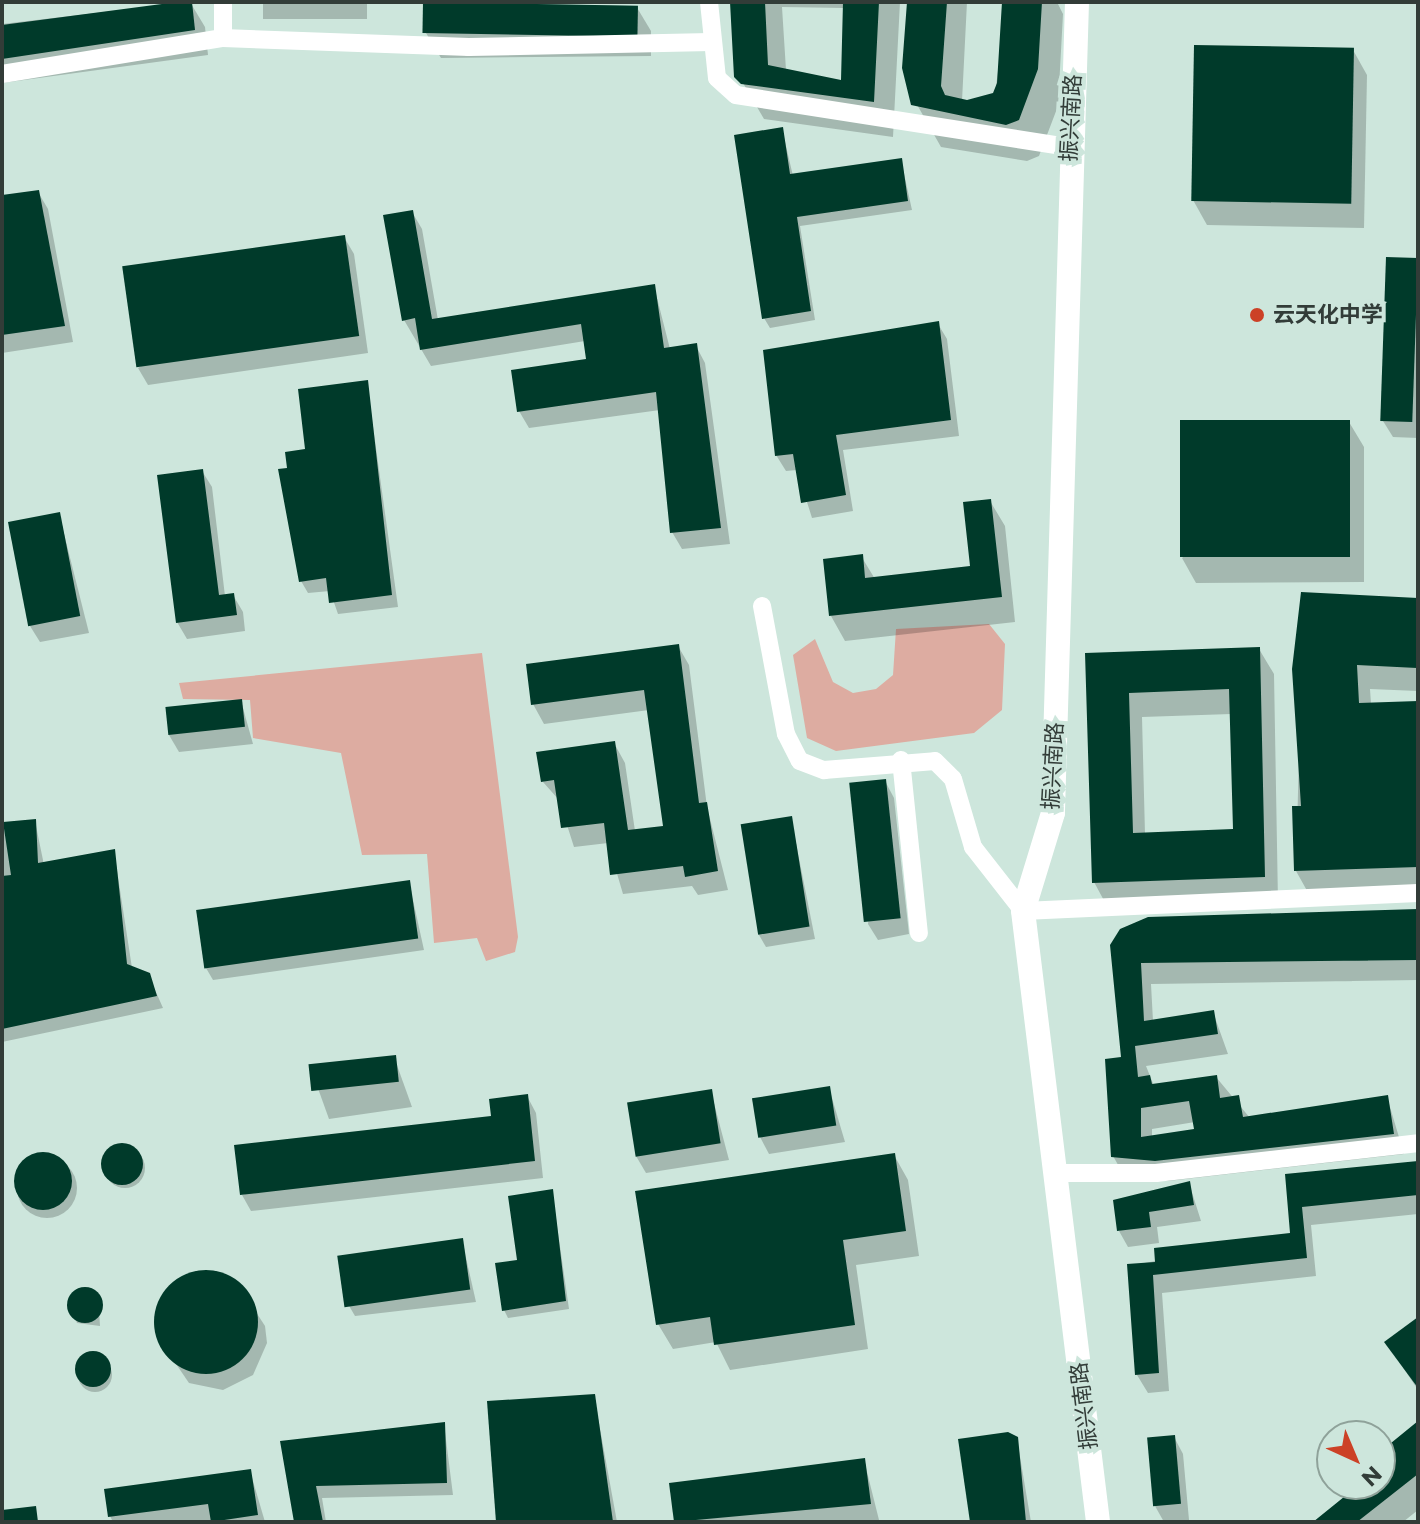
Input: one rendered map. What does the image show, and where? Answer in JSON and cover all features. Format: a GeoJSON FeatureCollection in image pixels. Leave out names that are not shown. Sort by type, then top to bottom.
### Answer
{"type":"FeatureCollection","features":[{"type":"Feature","properties":{"kind":"main road","name":"振兴南路"},"geometry":{"type":"LineString","coordinates":[[1077,2],[1069,147],[1053,813],[1023,911],[1098,1522]]}},
{"type":"Feature","properties":{"kind":"street"},"geometry":{"type":"LineString","coordinates":[[223,2],[223,38]]}},
{"type":"Feature","properties":{"kind":"street"},"geometry":{"type":"LineString","coordinates":[[709,2],[717,78],[736,95],[1069,147]]}},
{"type":"Feature","properties":{"kind":"street"},"geometry":{"type":"LineString","coordinates":[[2,74],[223,38],[469,47],[711,42]]}},
{"type":"Feature","properties":{"kind":"street"},"geometry":{"type":"LineString","coordinates":[[762,606],[786,734],[800,761],[824,770],[901,760],[935,761],[953,779],[973,847],[1023,911],[1418,893]]}},
{"type":"Feature","properties":{"kind":"street"},"geometry":{"type":"LineString","coordinates":[[901,760],[919,933]]}},
{"type":"Feature","properties":{"kind":"street"},"geometry":{"type":"LineString","coordinates":[[1056,1173],[1156,1173],[1418,1143]]}},
{"type":"Feature","properties":{"kind":"shaded area"},"geometry":{"type":"Polygon","coordinates":[[[989,624],[1005,644],[1002,710],[974,733],[836,751],[807,738],[793,655],[815,639],[833,682],[853,693],[876,689],[893,675],[896,629],[989,624]]]}},
{"type":"Feature","properties":{"kind":"shaded area"},"geometry":{"type":"Polygon","coordinates":[[[482,653],[518,937],[515,952],[486,961],[477,938],[434,943],[427,854],[362,855],[341,753],[253,738],[250,700],[183,699],[179,683],[482,653]]]}},
{"type":"Feature","properties":{"kind":"building"},"geometry":{"type":"Polygon","coordinates":[[[192,2],[195,30],[2,59],[2,25],[192,2]]]}},
{"type":"Feature","properties":{"kind":"building"},"geometry":{"type":"Polygon","coordinates":[[[423,2],[638,6],[637,37],[422,33],[423,2]]]}},
{"type":"Feature","properties":{"kind":"building"},"geometry":{"type":"Polygon","coordinates":[[[730,2],[765,2],[768,65],[841,80],[843,2],[879,2],[874,102],[741,84],[734,77],[730,2]]]}},
{"type":"Feature","properties":{"kind":"building"},"geometry":{"type":"Polygon","coordinates":[[[907,2],[947,2],[941,86],[945,95],[967,100],[993,93],[997,83],[1002,2],[1042,2],[1038,69],[1019,120],[1006,125],[911,105],[902,68],[907,2]]]}},
{"type":"Feature","properties":{"kind":"building"},"geometry":{"type":"Polygon","coordinates":[[[1194,45],[1354,48],[1351,204],[1191,201],[1194,45]]]}},
{"type":"Feature","properties":{"kind":"building"},"geometry":{"type":"Polygon","coordinates":[[[783,127],[790,174],[902,158],[908,201],[797,217],[811,311],[762,319],[734,135],[783,127]]]}},
{"type":"Feature","properties":{"kind":"building"},"geometry":{"type":"Polygon","coordinates":[[[39,190],[65,326],[2,335],[2,195],[39,190]]]}},
{"type":"Feature","properties":{"kind":"building"},"geometry":{"type":"Polygon","coordinates":[[[413,210],[432,319],[655,284],[664,348],[697,343],[721,528],[670,533],[656,392],[517,412],[511,370],[586,359],[581,324],[420,350],[415,318],[402,321],[383,215],[413,210]]]}},
{"type":"Feature","properties":{"kind":"building"},"geometry":{"type":"Polygon","coordinates":[[[345,235],[359,336],[136,367],[122,266],[345,235]]]}},
{"type":"Feature","properties":{"kind":"building"},"geometry":{"type":"Polygon","coordinates":[[[1386,257],[1418,258],[1412,422],[1380,421],[1386,257]]]}},
{"type":"Feature","properties":{"kind":"building"},"geometry":{"type":"Polygon","coordinates":[[[939,321],[951,420],[836,435],[846,495],[801,503],[793,454],[775,456],[763,350],[939,321]]]}},
{"type":"Feature","properties":{"kind":"building"},"geometry":{"type":"Polygon","coordinates":[[[368,380],[392,595],[329,603],[326,578],[299,582],[278,469],[287,468],[285,452],[305,449],[298,389],[368,380]]]}},
{"type":"Feature","properties":{"kind":"building"},"geometry":{"type":"Polygon","coordinates":[[[1180,420],[1350,420],[1350,557],[1180,557],[1180,420]]]}},
{"type":"Feature","properties":{"kind":"building"},"geometry":{"type":"Polygon","coordinates":[[[203,469],[219,595],[234,593],[237,615],[176,623],[157,475],[203,469]]]}},
{"type":"Feature","properties":{"kind":"building"},"geometry":{"type":"Polygon","coordinates":[[[991,499],[1002,597],[829,616],[823,559],[863,554],[865,578],[970,566],[963,502],[991,499]]]}},
{"type":"Feature","properties":{"kind":"building"},"geometry":{"type":"Polygon","coordinates":[[[60,512],[80,616],[28,626],[8,522],[60,512]]]}},
{"type":"Feature","properties":{"kind":"building"},"geometry":{"type":"Polygon","coordinates":[[[1301,592],[1418,598],[1417,668],[1357,665],[1359,703],[1418,701],[1418,867],[1294,871],[1292,806],[1301,806],[1292,669],[1301,592]]]}},
{"type":"Feature","properties":{"kind":"building"},"geometry":{"type":"Polygon","coordinates":[[[679,644],[699,803],[707,802],[718,871],[685,877],[683,866],[610,875],[604,823],[561,828],[554,780],[541,782],[536,752],[615,741],[628,830],[663,826],[644,690],[531,705],[526,664],[679,644]]]}},
{"type":"Feature","properties":{"kind":"building"},"geometry":{"type":"Polygon","coordinates":[[[1260,647],[1265,877],[1092,883],[1085,653],[1260,647]],[[1229,689],[1129,693],[1133,833],[1233,829],[1229,689]]]}},
{"type":"Feature","properties":{"kind":"building"},"geometry":{"type":"Polygon","coordinates":[[[242,699],[245,727],[168,735],[165,707],[242,699]]]}},
{"type":"Feature","properties":{"kind":"building"},"geometry":{"type":"Polygon","coordinates":[[[886,779],[901,918],[864,922],[849,783],[886,779]]]}},
{"type":"Feature","properties":{"kind":"building"},"geometry":{"type":"Polygon","coordinates":[[[792,816],[810,927],[758,935],[741,824],[792,816]]]}},
{"type":"Feature","properties":{"kind":"building"},"geometry":{"type":"Polygon","coordinates":[[[36,819],[38,863],[115,849],[127,964],[150,973],[157,996],[2,1029],[2,876],[11,875],[3,822],[36,819]]]}},
{"type":"Feature","properties":{"kind":"building"},"geometry":{"type":"Polygon","coordinates":[[[410,880],[418,938],[204,968],[196,910],[410,880]]]}},
{"type":"Feature","properties":{"kind":"building"},"geometry":{"type":"Polygon","coordinates":[[[1418,909],[1418,960],[1141,963],[1144,1021],[1214,1010],[1218,1034],[1135,1046],[1138,1077],[1150,1075],[1152,1084],[1217,1075],[1220,1098],[1239,1095],[1243,1117],[1388,1095],[1394,1134],[1155,1161],[1111,1157],[1105,1059],[1121,1057],[1110,945],[1120,929],[1148,917],[1418,909]],[[1189,1101],[1141,1108],[1141,1137],[1194,1129],[1189,1101]]]}},
{"type":"Feature","properties":{"kind":"building"},"geometry":{"type":"Polygon","coordinates":[[[396,1055],[399,1082],[311,1091],[308,1064],[396,1055]]]}},
{"type":"Feature","properties":{"kind":"building"},"geometry":{"type":"Polygon","coordinates":[[[830,1086],[836,1126],[758,1138],[752,1098],[830,1086]]]}},
{"type":"Feature","properties":{"kind":"building"},"geometry":{"type":"Polygon","coordinates":[[[712,1089],[721,1143],[636,1157],[627,1102],[712,1089]]]}},
{"type":"Feature","properties":{"kind":"building"},"geometry":{"type":"Polygon","coordinates":[[[528,1094],[535,1161],[240,1195],[234,1145],[491,1116],[489,1099],[528,1094]]]}},
{"type":"Feature","properties":{"kind":"building"},"geometry":{"type":"Polygon","coordinates":[[[122,1143],[137,1149],[143,1164],[137,1179],[122,1185],[107,1179],[101,1164],[107,1149],[122,1143]]]}},
{"type":"Feature","properties":{"kind":"building"},"geometry":{"type":"Polygon","coordinates":[[[43,1152],[54,1154],[63,1161],[70,1170],[70,1192],[63,1201],[54,1208],[43,1210],[32,1208],[23,1201],[16,1192],[14,1181],[16,1170],[23,1161],[32,1154],[43,1152]]]}},
{"type":"Feature","properties":{"kind":"building"},"geometry":{"type":"Polygon","coordinates":[[[895,1153],[906,1231],[843,1240],[855,1325],[714,1345],[710,1317],[656,1325],[635,1191],[895,1153]]]}},
{"type":"Feature","properties":{"kind":"building"},"geometry":{"type":"Polygon","coordinates":[[[1418,1161],[1418,1195],[1302,1207],[1307,1258],[1153,1275],[1159,1373],[1135,1375],[1127,1264],[1155,1262],[1154,1248],[1290,1233],[1285,1174],[1418,1161]]]}},
{"type":"Feature","properties":{"kind":"building"},"geometry":{"type":"Polygon","coordinates":[[[1190,1181],[1194,1205],[1149,1212],[1151,1227],[1117,1231],[1113,1200],[1190,1181]]]}},
{"type":"Feature","properties":{"kind":"building"},"geometry":{"type":"Polygon","coordinates":[[[553,1189],[566,1301],[502,1311],[495,1263],[517,1260],[508,1196],[553,1189]]]}},
{"type":"Feature","properties":{"kind":"building"},"geometry":{"type":"Polygon","coordinates":[[[463,1238],[470,1289],[344,1307],[337,1256],[463,1238]]]}},
{"type":"Feature","properties":{"kind":"building"},"geometry":{"type":"Polygon","coordinates":[[[206,1270],[226,1274],[243,1285],[254,1302],[258,1322],[254,1342],[243,1359],[226,1370],[206,1374],[186,1370],[169,1359],[158,1342],[154,1322],[158,1302],[169,1285],[186,1274],[206,1270]]]}},
{"type":"Feature","properties":{"kind":"building"},"geometry":{"type":"Polygon","coordinates":[[[85,1287],[98,1292],[103,1305],[98,1318],[85,1323],[72,1318],[67,1305],[72,1292],[85,1287]]]}},
{"type":"Feature","properties":{"kind":"building"},"geometry":{"type":"Polygon","coordinates":[[[1418,1317],[1418,1388],[1384,1342],[1418,1317]]]}},
{"type":"Feature","properties":{"kind":"building"},"geometry":{"type":"Polygon","coordinates":[[[93,1351],[106,1356],[111,1369],[106,1382],[93,1387],[80,1382],[75,1369],[80,1356],[93,1351]]]}},
{"type":"Feature","properties":{"kind":"building"},"geometry":{"type":"Polygon","coordinates":[[[595,1394],[613,1522],[496,1522],[487,1401],[595,1394]]]}},
{"type":"Feature","properties":{"kind":"building"},"geometry":{"type":"Polygon","coordinates":[[[1418,1421],[1418,1474],[1396,1491],[1396,1439],[1418,1421]]]}},
{"type":"Feature","properties":{"kind":"building"},"geometry":{"type":"Polygon","coordinates":[[[445,1422],[447,1483],[316,1486],[323,1522],[294,1522],[280,1441],[445,1422]]]}},
{"type":"Feature","properties":{"kind":"building"},"geometry":{"type":"Polygon","coordinates":[[[1008,1432],[1018,1437],[1026,1522],[970,1522],[958,1439],[1008,1432]]]}},
{"type":"Feature","properties":{"kind":"building"},"geometry":{"type":"Polygon","coordinates":[[[1175,1435],[1181,1504],[1153,1506],[1147,1437],[1175,1435]]]}},
{"type":"Feature","properties":{"kind":"building"},"geometry":{"type":"Polygon","coordinates":[[[865,1458],[871,1504],[674,1522],[669,1483],[865,1458]]]}},
{"type":"Feature","properties":{"kind":"building"},"geometry":{"type":"Polygon","coordinates":[[[251,1469],[258,1515],[211,1522],[208,1504],[108,1517],[104,1489],[251,1469]]]}},
{"type":"Feature","properties":{"kind":"building"},"geometry":{"type":"Polygon","coordinates":[[[1340,1500],[1385,1500],[1357,1522],[1313,1522],[1340,1500]]]}},
{"type":"Feature","properties":{"kind":"building"},"geometry":{"type":"Polygon","coordinates":[[[36,1506],[38,1522],[2,1522],[2,1510],[36,1506]]]}},
{"type":"Feature","properties":{"kind":"place","name":"云天化中学"},"geometry":{"type":"Point","coordinates":[1257,315]}}]}
